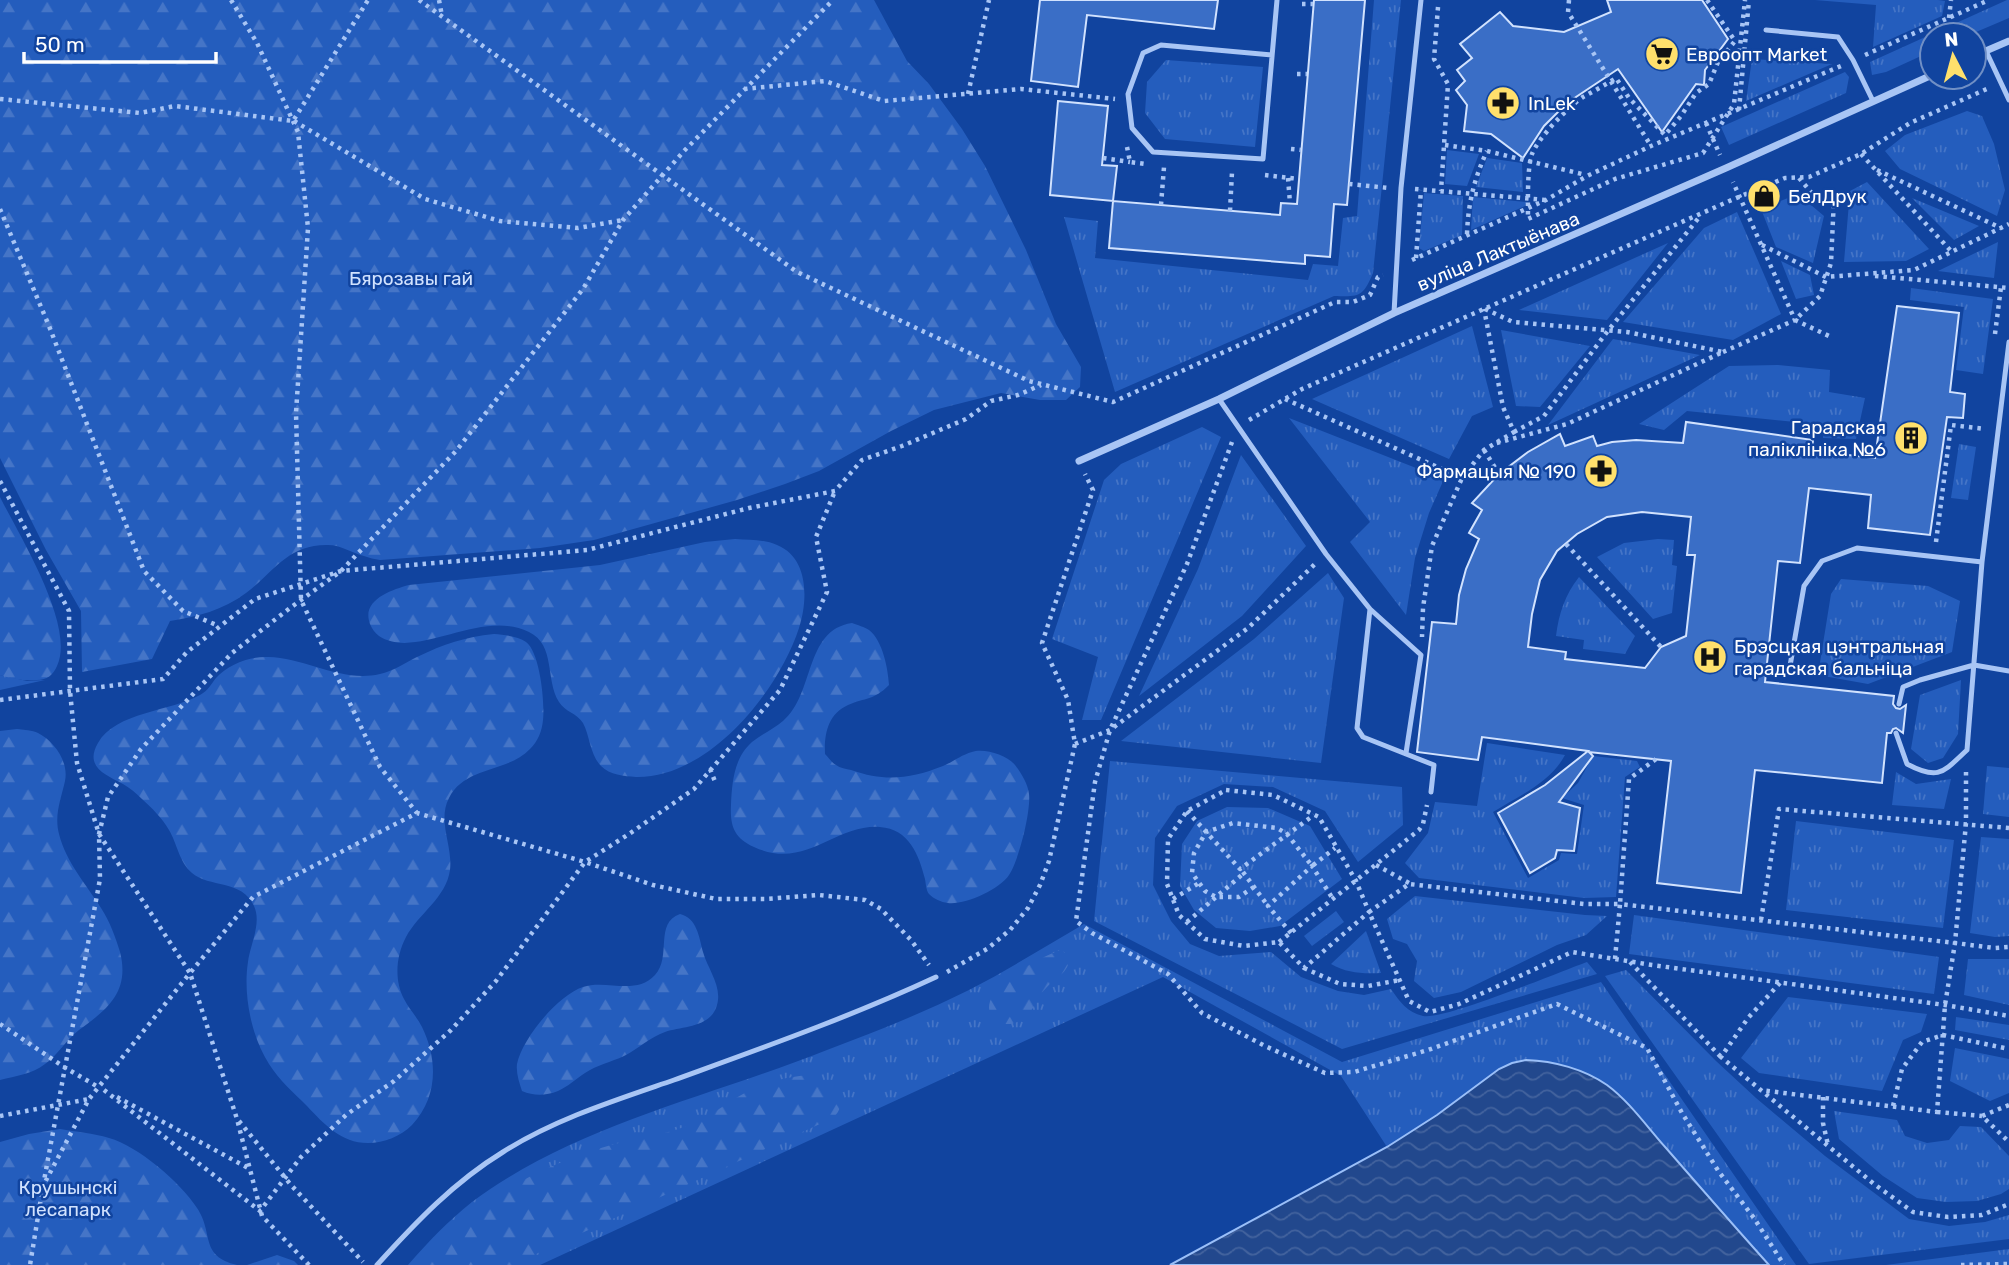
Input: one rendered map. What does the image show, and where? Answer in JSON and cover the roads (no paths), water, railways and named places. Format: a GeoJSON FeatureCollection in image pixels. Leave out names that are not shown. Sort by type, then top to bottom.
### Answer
{"type":"FeatureCollection","features":[{"type":"Feature","properties":{"kind":"street"},"geometry":{"type":"LineString","coordinates":[[1988,50],[2009,41]]}},
{"type":"Feature","properties":{"kind":"street","name":"вуліца Лактыёнава"},"geometry":{"type":"LineString","coordinates":[[1079,461],[1219,399],[1394,313],[1918,81]]}},
{"type":"Feature","properties":{"kind":"lane"},"geometry":{"type":"LineString","coordinates":[[1272,55],[1161,45],[1143,54],[1128,94],[1132,128],[1153,152],[1263,159],[1277,0]]}},
{"type":"Feature","properties":{"kind":"lane"},"geometry":{"type":"LineString","coordinates":[[1394,313],[1401,188],[1421,0]]}},
{"type":"Feature","properties":{"kind":"lane"},"geometry":{"type":"LineString","coordinates":[[1766,30],[1838,37],[1853,60],[1873,101]]}},
{"type":"Feature","properties":{"kind":"lane"},"geometry":{"type":"LineString","coordinates":[[1988,55],[2009,100]]}},
{"type":"Feature","properties":{"kind":"lane"},"geometry":{"type":"LineString","coordinates":[[1896,733],[1907,764],[1926,774],[1945,770],[1967,750],[1982,562],[2009,344]]}},
{"type":"Feature","properties":{"kind":"lane"},"geometry":{"type":"LineString","coordinates":[[1219,399],[1326,554],[1370,609],[1421,655],[1406,753]]}},
{"type":"Feature","properties":{"kind":"lane"},"geometry":{"type":"LineString","coordinates":[[1790,666],[1804,586],[1822,561],[1857,548],[1982,562]]}},
{"type":"Feature","properties":{"kind":"lane"},"geometry":{"type":"LineString","coordinates":[[1370,609],[1357,728],[1363,737],[1434,765],[1431,792]]}},
{"type":"Feature","properties":{"kind":"lane"},"geometry":{"type":"LineString","coordinates":[[1899,704],[1903,687],[1920,680],[1974,665],[2009,671]]}},
{"type":"Feature","properties":{"kind":"lane"},"geometry":{"type":"LineString","coordinates":[[377,1265],[440,1199],[493,1158],[537,1133],[608,1103],[806,1032],[936,977]]}},
{"type":"Feature","properties":{"kind":"water"},"geometry":{"type":"Polygon","coordinates":[[[1526,1060],[1579,1070],[1607,1085],[1638,1115],[1769,1265],[1170,1265],[1387,1147],[1437,1115],[1499,1069],[1526,1060]]]}},
{"type":"Feature","properties":{"kind":"place","name":"Евроопт Market"},"geometry":{"type":"Point","coordinates":[1662,54]}},
{"type":"Feature","properties":{"kind":"place","name":"InLek"},"geometry":{"type":"Point","coordinates":[1503,103]}},
{"type":"Feature","properties":{"kind":"place","name":"БелДрук"},"geometry":{"type":"Point","coordinates":[1764,196]}},
{"type":"Feature","properties":{"kind":"place","name":"Гарадская паліклініка №6"},"geometry":{"type":"Point","coordinates":[1911,438]}},
{"type":"Feature","properties":{"kind":"place","name":"Фармацыя № 190"},"geometry":{"type":"Point","coordinates":[1601,471]}},
{"type":"Feature","properties":{"kind":"place","name":"Брэсцкая цэнтральная гарадская бальніца"},"geometry":{"type":"Point","coordinates":[1710,657]}},
{"type":"Feature","properties":{"kind":"park label","name":"Бярозавы гай"},"geometry":{"type":"Point","coordinates":[411,278]}},
{"type":"Feature","properties":{"kind":"park label","name":"Крушынскі лесапарк"},"geometry":{"type":"Point","coordinates":[68,1198]}}]}
